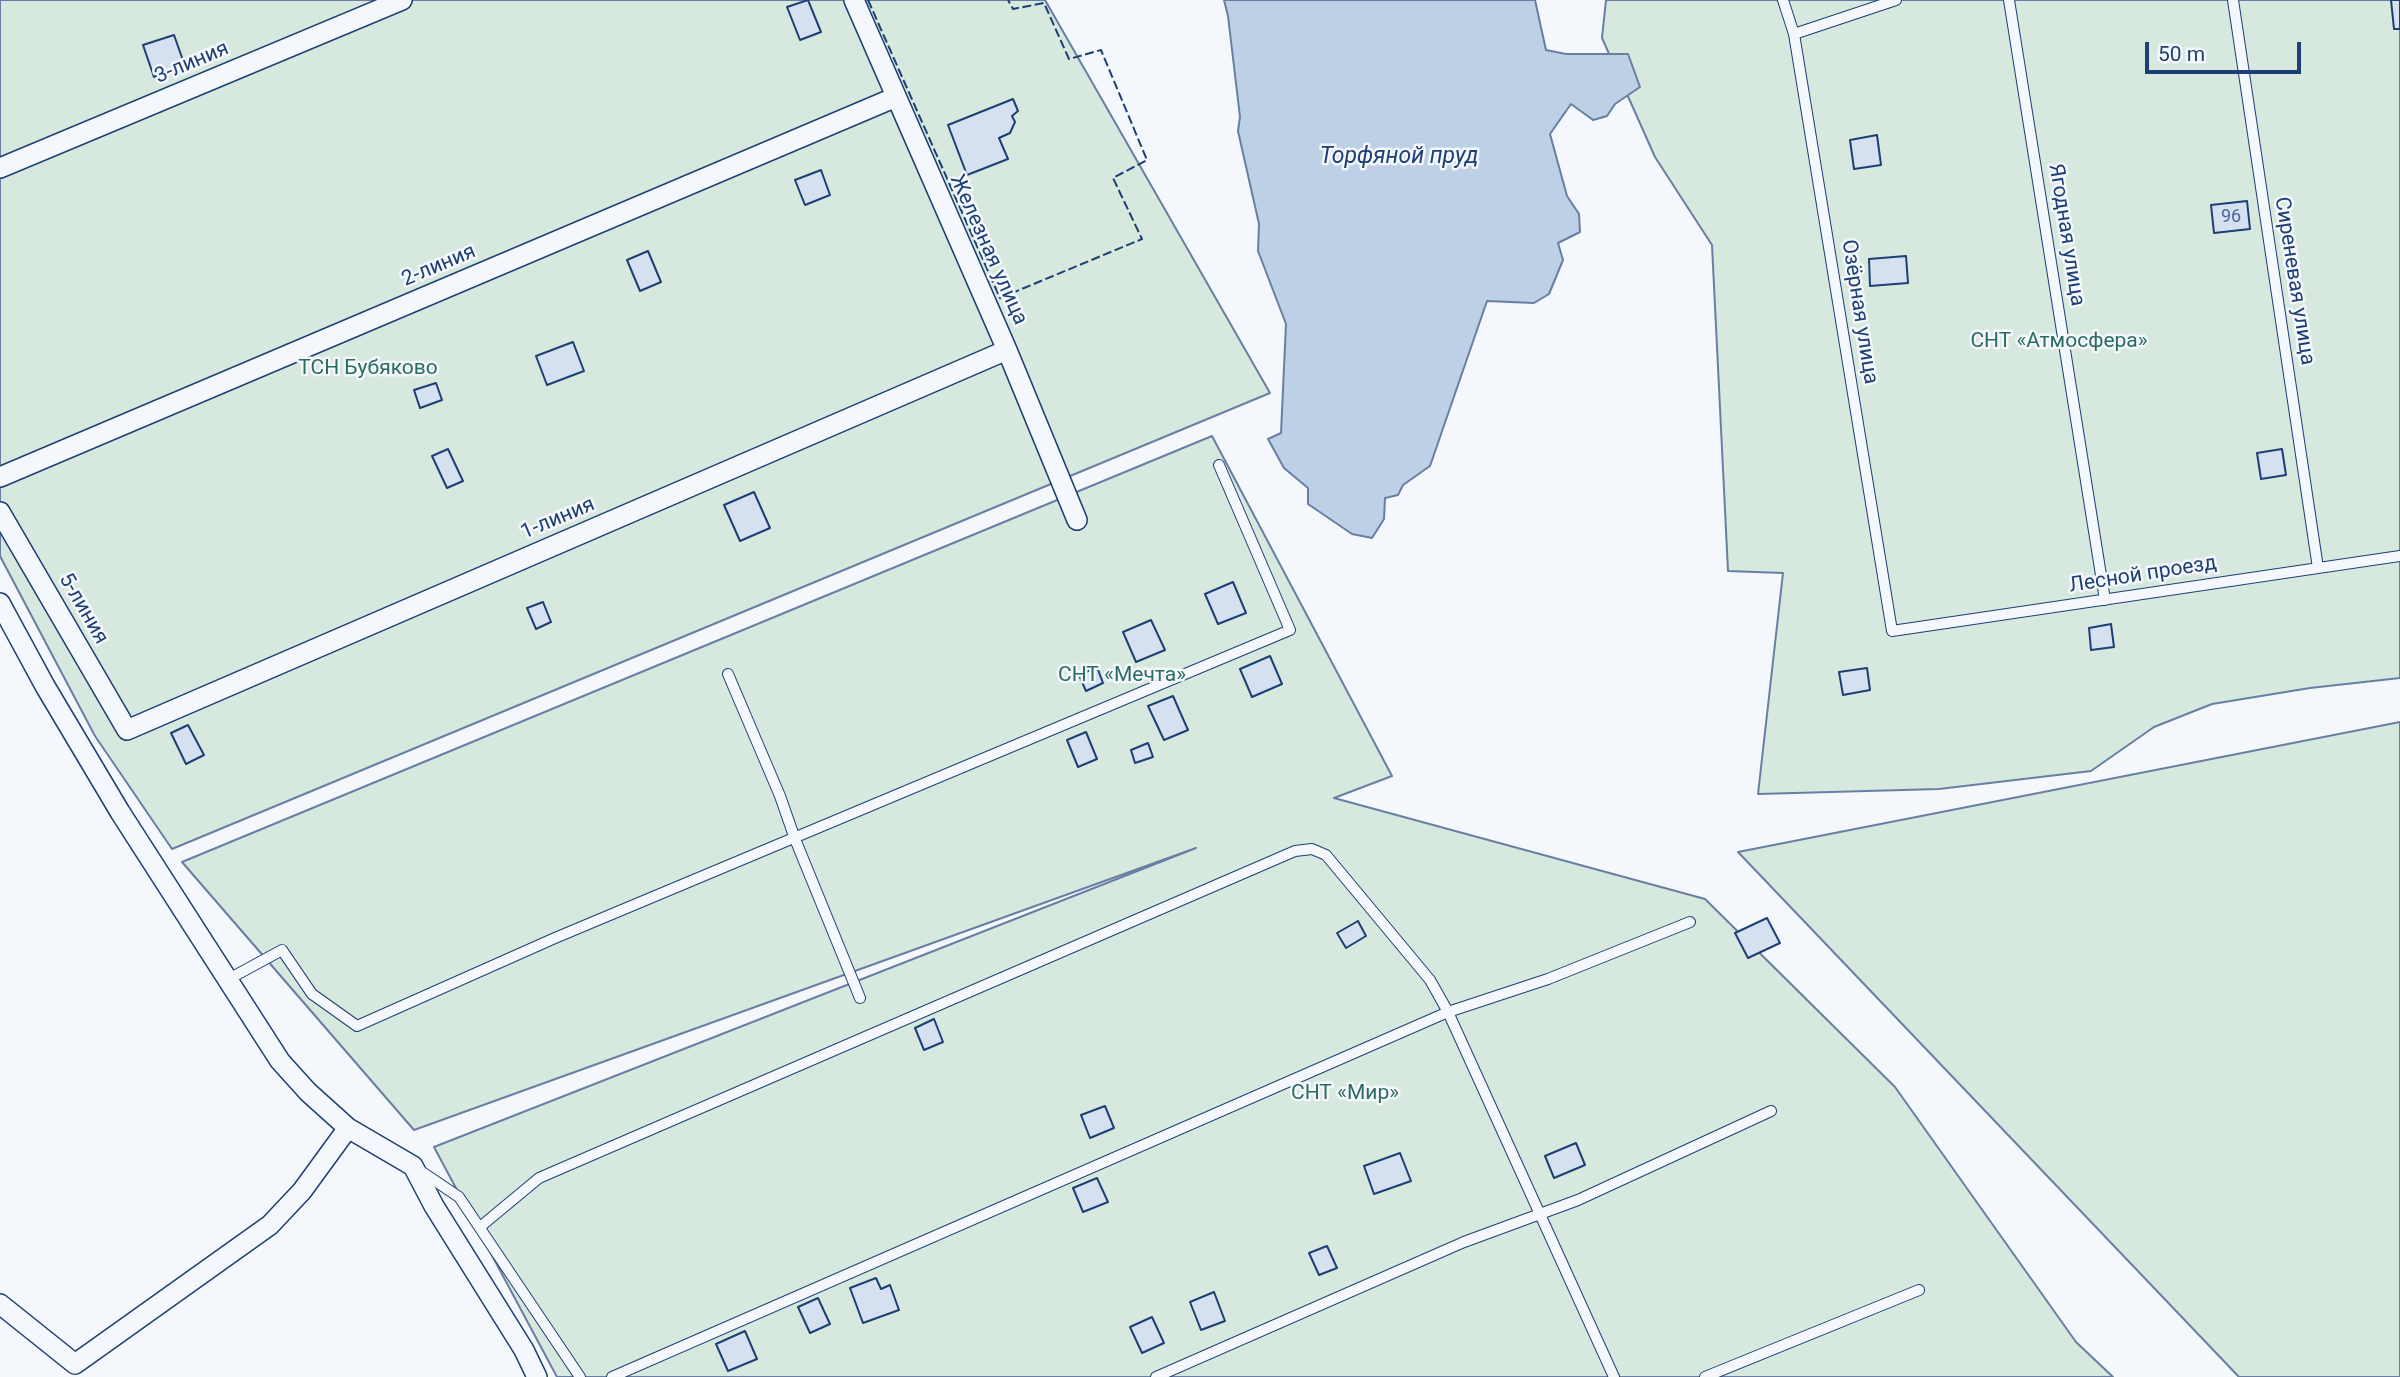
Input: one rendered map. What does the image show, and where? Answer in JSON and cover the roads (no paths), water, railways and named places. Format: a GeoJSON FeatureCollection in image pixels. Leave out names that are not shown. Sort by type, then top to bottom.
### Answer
{"type":"FeatureCollection","features":[{"type":"Feature","properties":{"kind":"street","name":"3-линия"},"geometry":{"type":"LineString","coordinates":[[0,167],[402,0]]}},
{"type":"Feature","properties":{"kind":"street","name":"Железная улица"},"geometry":{"type":"LineString","coordinates":[[854,0],[1007,350],[1077,520]]}},
{"type":"Feature","properties":{"kind":"street","name":"2-линия"},"geometry":{"type":"LineString","coordinates":[[0,477],[896,97]]}},
{"type":"Feature","properties":{"kind":"street","name":"1-линия"},"geometry":{"type":"LineString","coordinates":[[127,730],[1007,350]]}},
{"type":"Feature","properties":{"kind":"street","name":"5-линия"},"geometry":{"type":"LineString","coordinates":[[0,512],[127,730]]}},
{"type":"Feature","properties":{"kind":"street"},"geometry":{"type":"LineString","coordinates":[[0,603],[45,686],[120,812],[280,1060],[308,1092],[348,1128],[413,1167],[434,1206],[524,1350],[537,1377]]}},
{"type":"Feature","properties":{"kind":"street"},"geometry":{"type":"LineString","coordinates":[[0,1304],[82,1371],[270,1225],[302,1191],[348,1128]]}},
{"type":"Feature","properties":{"kind":"lane","name":"Озёрная улица"},"geometry":{"type":"LineString","coordinates":[[1783,0],[1794,34],[1892,631]]}},
{"type":"Feature","properties":{"kind":"lane"},"geometry":{"type":"LineString","coordinates":[[1794,34],[1896,0]]}},
{"type":"Feature","properties":{"kind":"lane","name":"Ягодная улица"},"geometry":{"type":"LineString","coordinates":[[2008,0],[2105,600]]}},
{"type":"Feature","properties":{"kind":"lane","name":"Сиреневая улица"},"geometry":{"type":"LineString","coordinates":[[2232,0],[2318,568]]}},
{"type":"Feature","properties":{"kind":"lane"},"geometry":{"type":"LineString","coordinates":[[227,980],[282,950],[312,994],[357,1026],[555,938],[1290,630],[1219,465]]}},
{"type":"Feature","properties":{"kind":"lane","name":"Лесной проезд"},"geometry":{"type":"LineString","coordinates":[[1892,631],[2400,556]]}},
{"type":"Feature","properties":{"kind":"lane"},"geometry":{"type":"LineString","coordinates":[[728,674],[780,796],[860,999]]}},
{"type":"Feature","properties":{"kind":"lane"},"geometry":{"type":"LineString","coordinates":[[480,1227],[539,1178],[1295,851],[1312,849],[1326,855],[1430,980],[1448,1012],[1614,1377]]}},
{"type":"Feature","properties":{"kind":"lane"},"geometry":{"type":"LineString","coordinates":[[612,1377],[1448,1012],[1548,979],[1690,922]]}},
{"type":"Feature","properties":{"kind":"lane"},"geometry":{"type":"LineString","coordinates":[[1156,1377],[1464,1242],[1578,1200],[1771,1111]]}},
{"type":"Feature","properties":{"kind":"lane"},"geometry":{"type":"LineString","coordinates":[[413,1167],[459,1197],[580,1377]]}},
{"type":"Feature","properties":{"kind":"lane"},"geometry":{"type":"LineString","coordinates":[[1705,1377],[1919,1290]]}},
{"type":"Feature","properties":{"kind":"water","name":"Торфяной пруд"},"geometry":{"type":"Polygon","coordinates":[[[1224,0],[1535,0],[1546,50],[1566,54],[1628,54],[1640,87],[1615,104],[1607,116],[1593,120],[1571,104],[1550,134],[1567,196],[1579,214],[1580,232],[1558,243],[1563,260],[1549,294],[1534,303],[1487,301],[1430,466],[1403,485],[1398,495],[1385,498],[1384,519],[1372,538],[1352,534],[1308,504],[1308,488],[1284,468],[1268,439],[1281,433],[1286,324],[1258,251],[1259,224],[1238,131],[1240,117],[1224,0]]]}},
{"type":"Feature","properties":{"kind":"park label","name":"СНТ «Атмосфера»"},"geometry":{"type":"Point","coordinates":[2059,342]}},
{"type":"Feature","properties":{"kind":"park label","name":"ТСН Бубяково"},"geometry":{"type":"Point","coordinates":[368,369]}},
{"type":"Feature","properties":{"kind":"park label","name":"СНТ «Мечта»"},"geometry":{"type":"Point","coordinates":[1122,676]}},
{"type":"Feature","properties":{"kind":"park label","name":"СНТ «Мир»"},"geometry":{"type":"Point","coordinates":[1345,1094]}}]}
